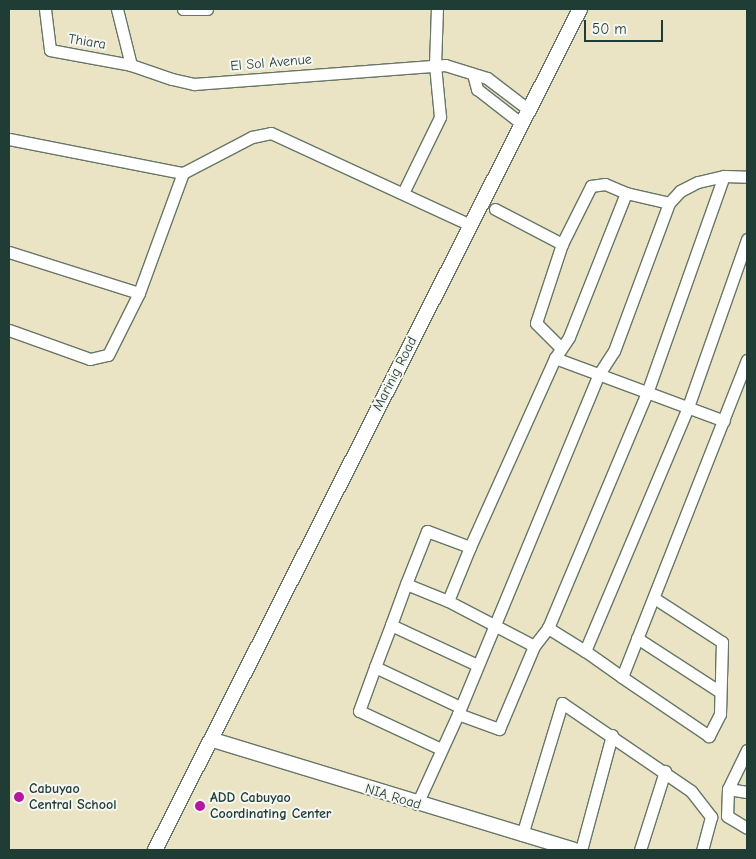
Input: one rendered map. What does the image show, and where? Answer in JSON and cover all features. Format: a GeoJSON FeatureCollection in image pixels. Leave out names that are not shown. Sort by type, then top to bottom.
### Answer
{"type":"FeatureCollection","features":[{"type":"Feature","properties":{"kind":"street","name":"Thiara"},"geometry":{"type":"LineString","coordinates":[[45,9],[50,50],[131,65]]}},
{"type":"Feature","properties":{"kind":"street"},"geometry":{"type":"LineString","coordinates":[[117,9],[131,65]]}},
{"type":"Feature","properties":{"kind":"street"},"geometry":{"type":"LineString","coordinates":[[183,9],[207,9]]}},
{"type":"Feature","properties":{"kind":"street"},"geometry":{"type":"LineString","coordinates":[[404,193],[440,117],[435,65],[437,9]]}},
{"type":"Feature","properties":{"kind":"street","name":"Marinig Road"},"geometry":{"type":"LineString","coordinates":[[155,850],[213,740],[580,9]]}},
{"type":"Feature","properties":{"kind":"street","name":"El Sol Avenue"},"geometry":{"type":"LineString","coordinates":[[131,65],[194,84],[435,65],[456,66],[487,78],[529,110]]}},
{"type":"Feature","properties":{"kind":"street"},"geometry":{"type":"LineString","coordinates":[[473,74],[477,89],[522,124]]}},
{"type":"Feature","properties":{"kind":"street"},"geometry":{"type":"LineString","coordinates":[[9,139],[183,173],[252,137],[272,133],[470,225]]}},
{"type":"Feature","properties":{"kind":"street"},"geometry":{"type":"LineString","coordinates":[[9,330],[90,359],[103,358],[112,349],[140,293],[183,173]]}},
{"type":"Feature","properties":{"kind":"street"},"geometry":{"type":"LineString","coordinates":[[375,667],[500,729],[534,646],[548,628],[647,393],[724,176]]}},
{"type":"Feature","properties":{"kind":"street"},"geometry":{"type":"LineString","coordinates":[[417,804],[459,710],[599,374],[614,351],[669,203],[680,191],[724,176],[747,177]]}},
{"type":"Feature","properties":{"kind":"street"},"geometry":{"type":"LineString","coordinates":[[561,348],[536,323],[562,244],[591,186],[605,184],[626,193],[669,203]]}},
{"type":"Feature","properties":{"kind":"street"},"geometry":{"type":"LineString","coordinates":[[448,601],[470,547],[561,348],[626,193]]}},
{"type":"Feature","properties":{"kind":"street"},"geometry":{"type":"LineString","coordinates":[[495,209],[562,244]]}},
{"type":"Feature","properties":{"kind":"street"},"geometry":{"type":"LineString","coordinates":[[585,651],[688,407],[747,239]]}},
{"type":"Feature","properties":{"kind":"street"},"geometry":{"type":"LineString","coordinates":[[9,252],[140,293]]}},
{"type":"Feature","properties":{"kind":"street"},"geometry":{"type":"LineString","coordinates":[[555,358],[724,421]]}},
{"type":"Feature","properties":{"kind":"street"},"geometry":{"type":"LineString","coordinates":[[622,676],[747,360]]}},
{"type":"Feature","properties":{"kind":"street"},"geometry":{"type":"LineString","coordinates":[[441,749],[360,710],[427,531],[470,547]]}},
{"type":"Feature","properties":{"kind":"street"},"geometry":{"type":"LineString","coordinates":[[406,584],[448,601],[534,646]]}},
{"type":"Feature","properties":{"kind":"street"},"geometry":{"type":"LineString","coordinates":[[548,628],[585,651],[709,736],[720,714],[722,642],[654,598]]}},
{"type":"Feature","properties":{"kind":"street"},"geometry":{"type":"LineString","coordinates":[[391,625],[477,665]]}},
{"type":"Feature","properties":{"kind":"street"},"geometry":{"type":"LineString","coordinates":[[637,638],[720,692]]}},
{"type":"Feature","properties":{"kind":"street"},"geometry":{"type":"LineString","coordinates":[[522,835],[562,703],[665,771],[691,791],[711,818],[702,850]]}},
{"type":"Feature","properties":{"kind":"street"},"geometry":{"type":"LineString","coordinates":[[581,850],[612,736]]}},
{"type":"Feature","properties":{"kind":"street","name":"NIA Road"},"geometry":{"type":"LineString","coordinates":[[213,740],[417,804],[574,850]]}},
{"type":"Feature","properties":{"kind":"street"},"geometry":{"type":"LineString","coordinates":[[747,752],[728,790],[727,816],[747,828]]}},
{"type":"Feature","properties":{"kind":"street"},"geometry":{"type":"LineString","coordinates":[[640,850],[665,771]]}},
{"type":"Feature","properties":{"kind":"street"},"geometry":{"type":"LineString","coordinates":[[728,790],[747,792]]}},
{"type":"Feature","properties":{"kind":"place","name":"Cabuyao Central School"},"geometry":{"type":"Point","coordinates":[19,797]}},
{"type":"Feature","properties":{"kind":"place","name":"ADD Cabuyao Coordinating Center"},"geometry":{"type":"Point","coordinates":[200,806]}}]}
